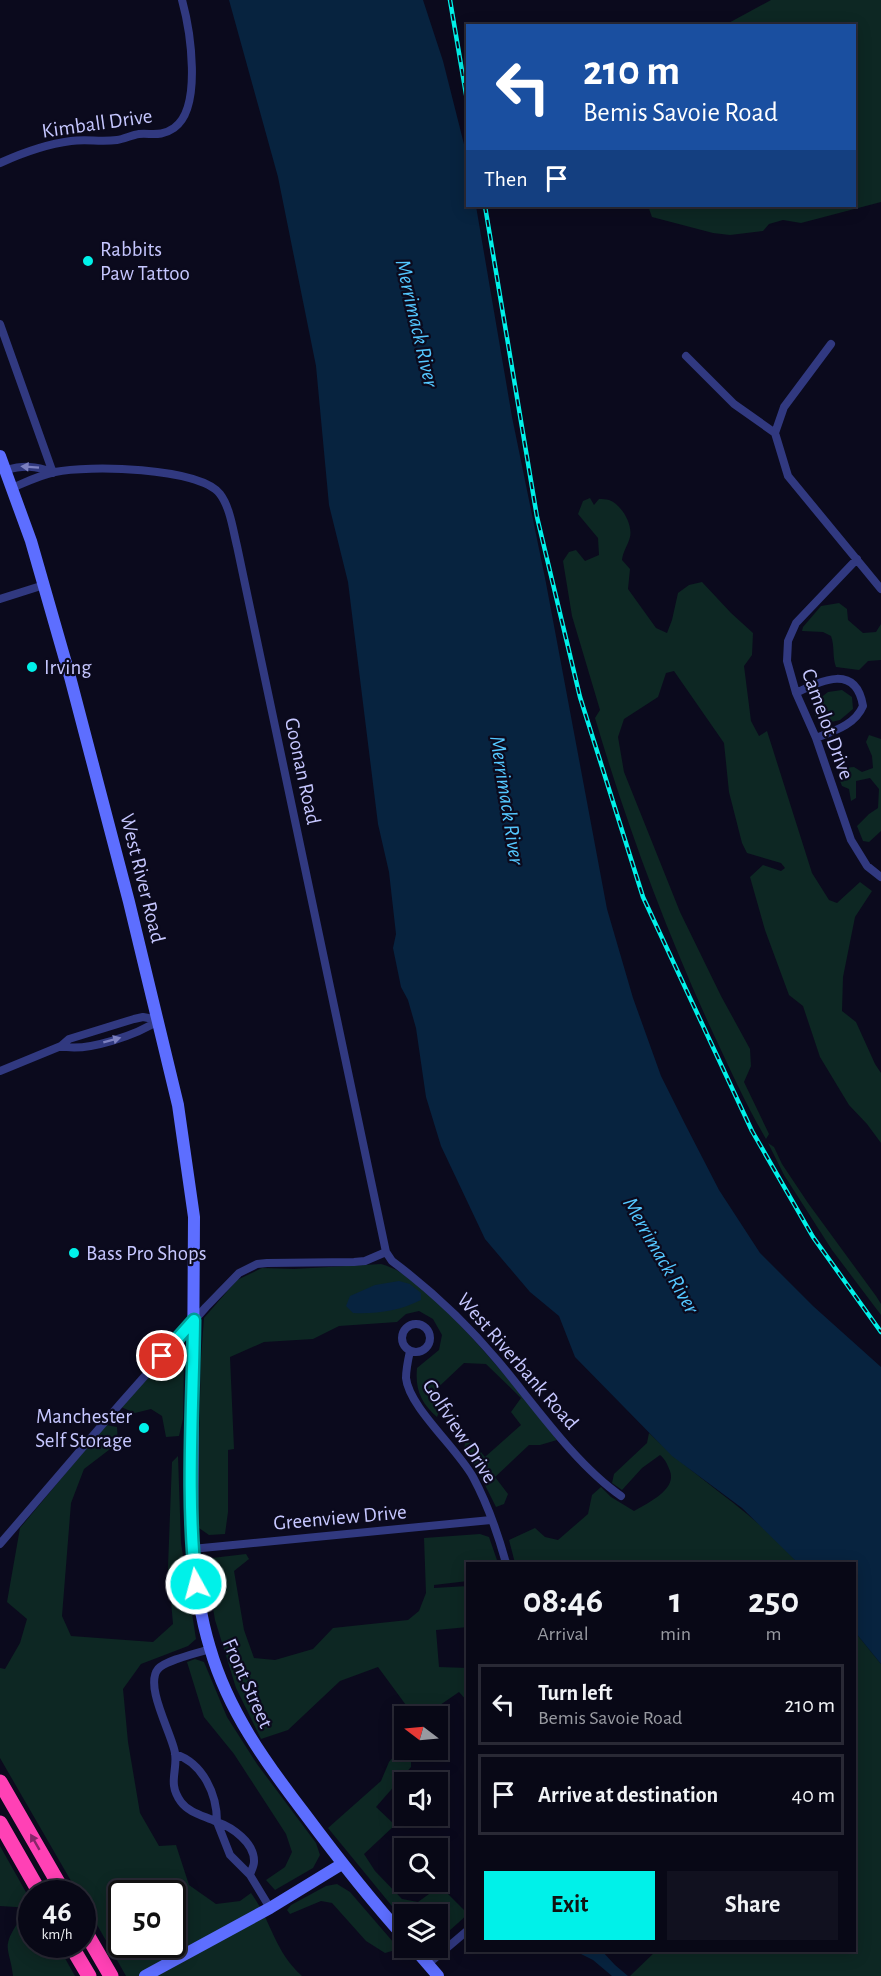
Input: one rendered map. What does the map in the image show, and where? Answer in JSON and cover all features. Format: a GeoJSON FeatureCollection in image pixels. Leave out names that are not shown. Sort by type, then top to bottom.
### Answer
{"type":"FeatureCollection","features":[{"type":"Feature","properties":{"kind":"highway"},"geometry":{"type":"LineString","coordinates":[[0,1782],[57,1880]]}},
{"type":"Feature","properties":{"kind":"highway"},"geometry":{"type":"LineString","coordinates":[[0,1823],[33,1880]]}},
{"type":"Feature","properties":{"kind":"highway"},"geometry":{"type":"LineString","coordinates":[[96,1950],[111,1976]]}},
{"type":"Feature","properties":{"kind":"highway"},"geometry":{"type":"LineString","coordinates":[[78,1958],[89,1976]]}},
{"type":"Feature","properties":{"kind":"main road","name":"West River Road"},"geometry":{"type":"LineString","coordinates":[[0,456],[44,585],[70,677],[159,1020],[178,1105],[194,1217],[194,1320]]}},
{"type":"Feature","properties":{"kind":"main road","name":"Front Street"},"geometry":{"type":"LineString","coordinates":[[194,1320],[192,1549],[196,1584],[210,1649],[232,1704],[256,1748],[342,1864],[394,1925]]}},
{"type":"Feature","properties":{"kind":"main road"},"geometry":{"type":"LineString","coordinates":[[145,1976],[270,1908],[342,1864]]}},
{"type":"Feature","properties":{"kind":"main road"},"geometry":{"type":"LineString","coordinates":[[423,1958],[438,1976]]}},
{"type":"Feature","properties":{"kind":"street","name":"Kimball Drive"},"geometry":{"type":"LineString","coordinates":[[0,163],[58,143],[78,140],[118,140],[137,134],[159,134],[174,129],[181,122],[189,103],[193,53],[182,0]]}},
{"type":"Feature","properties":{"kind":"street"},"geometry":{"type":"LineString","coordinates":[[0,324],[53,472]]}},
{"type":"Feature","properties":{"kind":"street"},"geometry":{"type":"LineString","coordinates":[[831,344],[784,407],[775,433],[788,476],[881,590]]}},
{"type":"Feature","properties":{"kind":"street"},"geometry":{"type":"LineString","coordinates":[[686,356],[734,404],[775,433]]}},
{"type":"Feature","properties":{"kind":"street","name":"Goonan Road"},"geometry":{"type":"LineString","coordinates":[[6,470],[23,465],[53,472]]}},
{"type":"Feature","properties":{"kind":"street","name":"Goonan Road"},"geometry":{"type":"LineString","coordinates":[[12,488],[53,472],[114,468],[187,478],[204,483],[220,494],[229,515],[386,1252]]}},
{"type":"Feature","properties":{"kind":"street","name":"Camelot Drive"},"geometry":{"type":"LineString","coordinates":[[857,559],[808,609],[791,632],[786,651],[796,693],[816,738],[856,849],[867,866],[881,877]]}},
{"type":"Feature","properties":{"kind":"street"},"geometry":{"type":"LineString","coordinates":[[0,598],[44,585]]}},
{"type":"Feature","properties":{"kind":"street"},"geometry":{"type":"LineString","coordinates":[[796,693],[812,685],[836,678],[848,680],[856,686],[861,696],[863,706],[854,720],[816,738]]}},
{"type":"Feature","properties":{"kind":"street"},"geometry":{"type":"LineString","coordinates":[[0,1071],[62,1046],[69,1039],[143,1017],[159,1020]]}},
{"type":"Feature","properties":{"kind":"street"},"geometry":{"type":"LineString","coordinates":[[62,1046],[80,1048],[102,1043],[145,1030],[159,1020]]}},
{"type":"Feature","properties":{"kind":"street"},"geometry":{"type":"LineString","coordinates":[[0,1544],[194,1320],[240,1273],[257,1264],[365,1261],[386,1252]]}},
{"type":"Feature","properties":{"kind":"street","name":"West Riverbank Road"},"geometry":{"type":"LineString","coordinates":[[386,1252],[392,1261],[449,1307],[498,1360],[569,1447],[621,1496]]}},
{"type":"Feature","properties":{"kind":"street","name":"Golfview Drive"},"geometry":{"type":"LineString","coordinates":[[410,1351],[406,1380],[413,1398],[458,1454],[473,1477],[506,1562]]}},
{"type":"Feature","properties":{"kind":"street","name":"Greenview Drive"},"geometry":{"type":"LineString","coordinates":[[192,1549],[491,1520]]}},
{"type":"Feature","properties":{"kind":"street"},"geometry":{"type":"LineString","coordinates":[[210,1649],[164,1665],[154,1677],[162,1719],[175,1754],[172,1779],[180,1801],[187,1809],[224,1824],[244,1839],[252,1851],[254,1861],[250,1875]]}},
{"type":"Feature","properties":{"kind":"street"},"geometry":{"type":"LineString","coordinates":[[175,1754],[186,1758],[200,1771],[217,1805],[217,1822],[230,1855],[250,1875],[270,1908]]}},
{"type":"Feature","properties":{"kind":"street"},"geometry":{"type":"LineString","coordinates":[[428,1964],[466,1932]]}},
{"type":"Feature","properties":{"kind":"green space"},"geometry":{"type":"Polygon","coordinates":[[[771,0],[881,0],[881,202],[801,223],[783,220],[769,224],[763,231],[730,235],[713,233],[652,217],[648,207],[856,207],[856,24],[727,24],[771,0]]]}},
{"type":"Feature","properties":{"kind":"green space"},"geometry":{"type":"Polygon","coordinates":[[[590,498],[594,505],[599,499],[609,500],[625,515],[630,526],[630,537],[622,560],[630,569],[628,589],[656,628],[667,633],[678,593],[689,585],[702,582],[753,633],[752,655],[744,666],[751,721],[759,736],[767,731],[812,873],[829,900],[837,903],[860,882],[872,891],[855,917],[843,977],[842,1011],[856,1022],[881,1073],[881,1143],[849,1105],[820,1057],[803,1006],[789,995],[765,930],[750,877],[763,865],[781,871],[785,868],[781,863],[747,853],[742,843],[729,792],[724,743],[674,671],[666,673],[658,697],[624,719],[618,737],[624,772],[680,912],[750,1049],[751,1066],[744,1082],[769,1134],[766,1139],[713,1033],[648,878],[595,718],[600,710],[572,616],[563,561],[569,552],[576,550],[585,561],[599,555],[598,538],[578,514],[583,501],[590,498]]]}},
{"type":"Feature","properties":{"kind":"green space"},"geometry":{"type":"Polygon","coordinates":[[[839,603],[847,609],[848,620],[863,633],[876,632],[881,624],[881,660],[868,661],[859,670],[836,667],[831,636],[823,632],[802,631],[821,606],[839,603]]]}},
{"type":"Feature","properties":{"kind":"green space"},"geometry":{"type":"Polygon","coordinates":[[[842,690],[852,697],[853,709],[840,720],[827,723],[815,716],[814,703],[828,692],[842,690]]]}},
{"type":"Feature","properties":{"kind":"green space"},"geometry":{"type":"Polygon","coordinates":[[[869,735],[881,739],[881,831],[869,842],[863,841],[857,826],[878,808],[879,789],[870,778],[856,781],[856,798],[851,801],[849,789],[842,786],[838,776],[843,768],[854,767],[862,772],[873,768],[872,756],[866,742],[869,735]]]}},
{"type":"Feature","properties":{"kind":"green space"},"geometry":{"type":"Polygon","coordinates":[[[768,1143],[774,1147],[782,1164],[808,1203],[876,1296],[881,1304],[881,1315],[832,1250],[784,1175],[768,1143]]]}},
{"type":"Feature","properties":{"kind":"green space"},"geometry":{"type":"Polygon","coordinates":[[[381,1264],[404,1274],[443,1307],[498,1367],[557,1440],[540,1445],[529,1445],[495,1477],[508,1494],[504,1504],[496,1507],[464,1449],[465,1443],[473,1442],[485,1457],[521,1425],[511,1412],[521,1398],[486,1364],[464,1363],[429,1396],[439,1411],[437,1417],[420,1396],[417,1376],[417,1368],[439,1350],[442,1335],[433,1319],[419,1311],[406,1314],[397,1322],[339,1326],[313,1339],[264,1342],[230,1357],[234,1449],[228,1450],[228,1512],[225,1534],[209,1535],[199,1528],[197,1515],[204,1318],[237,1280],[262,1268],[294,1269],[381,1264]]]}},
{"type":"Feature","properties":{"kind":"green space"},"geometry":{"type":"Polygon","coordinates":[[[178,1354],[184,1362],[183,1419],[179,1436],[166,1437],[162,1416],[151,1409],[135,1413],[121,1407],[166,1357],[178,1354]]]}},
{"type":"Feature","properties":{"kind":"green space"},"geometry":{"type":"Polygon","coordinates":[[[106,1425],[117,1427],[118,1443],[84,1469],[71,1503],[62,1616],[71,1636],[153,1642],[173,1624],[168,1567],[172,1462],[178,1456],[181,1543],[196,1639],[188,1646],[141,1664],[123,1689],[128,1742],[140,1813],[159,1846],[176,1845],[189,1885],[216,1904],[240,1901],[251,1893],[285,1957],[302,1976],[126,1976],[116,1958],[186,1958],[186,1880],[108,1880],[108,1944],[96,1923],[96,1880],[70,1880],[0,1758],[0,1668],[5,1669],[20,1643],[27,1619],[7,1602],[20,1528],[106,1425]]]}},
{"type":"Feature","properties":{"kind":"green space"},"geometry":{"type":"Polygon","coordinates":[[[649,1433],[763,1528],[797,1562],[515,1562],[509,1540],[535,1528],[545,1537],[558,1540],[588,1514],[592,1495],[601,1487],[611,1497],[634,1511],[660,1495],[671,1478],[665,1460],[660,1455],[642,1468],[622,1490],[612,1483],[614,1474],[647,1443],[649,1433]]]}},
{"type":"Feature","properties":{"kind":"green space"},"geometry":{"type":"Polygon","coordinates":[[[480,1534],[489,1537],[498,1562],[466,1562],[466,1581],[434,1585],[434,1588],[466,1586],[466,1627],[436,1630],[439,1667],[466,1668],[466,1700],[459,1692],[439,1706],[407,1706],[378,1667],[340,1681],[288,1730],[261,1739],[236,1688],[215,1620],[206,1567],[212,1558],[246,1554],[249,1559],[234,1571],[244,1630],[254,1658],[275,1660],[313,1649],[333,1628],[408,1620],[419,1611],[426,1593],[424,1538],[480,1534]]]}},
{"type":"Feature","properties":{"kind":"green space"},"geometry":{"type":"Polygon","coordinates":[[[856,1633],[881,1664],[881,1976],[630,1976],[655,1952],[856,1952],[856,1633]]]}},
{"type":"Feature","properties":{"kind":"green space"},"geometry":{"type":"Polygon","coordinates":[[[195,1659],[204,1662],[227,1717],[257,1764],[316,1843],[320,1855],[313,1868],[275,1890],[266,1880],[285,1867],[292,1852],[286,1834],[234,1754],[204,1717],[187,1662],[195,1659]]]}},
{"type":"Feature","properties":{"kind":"green space"},"geometry":{"type":"Polygon","coordinates":[[[394,1756],[394,1760],[411,1760],[411,1767],[407,1772],[394,1772],[394,1786],[376,1807],[394,1826],[364,1854],[375,1871],[402,1899],[418,1902],[432,1892],[446,1892],[466,1912],[466,1916],[448,1932],[448,1904],[394,1904],[394,1909],[328,1828],[381,1781],[394,1756]]]}},
{"type":"Feature","properties":{"kind":"green space"},"geometry":{"type":"Polygon","coordinates":[[[0,1846],[19,1880],[18,1907],[0,1906],[0,1846]]]}},
{"type":"Feature","properties":{"kind":"green space"},"geometry":{"type":"Polygon","coordinates":[[[337,1884],[350,1892],[394,1943],[392,1951],[385,1953],[366,1941],[332,1903],[321,1901],[290,1914],[287,1910],[291,1905],[326,1886],[337,1884]]]}},
{"type":"Feature","properties":{"kind":"green space"},"geometry":{"type":"Polygon","coordinates":[[[18,1922],[18,1958],[65,1958],[75,1976],[13,1976],[8,1943],[18,1922]]]}},
{"type":"Feature","properties":{"kind":"water","name":"Merrimack River"},"geometry":{"type":"Polygon","coordinates":[[[229,0],[423,0],[443,61],[466,152],[466,207],[476,207],[512,417],[546,583],[607,909],[633,998],[661,1076],[719,1190],[760,1253],[813,1306],[881,1367],[881,1664],[856,1633],[856,1562],[797,1562],[742,1508],[672,1456],[575,1357],[559,1316],[530,1292],[485,1239],[441,1146],[426,1097],[416,1028],[408,1000],[401,987],[393,948],[396,934],[389,872],[378,824],[348,582],[329,505],[316,366],[278,177],[229,0]]]}},
{"type":"Feature","properties":{"kind":"water"},"geometry":{"type":"Polygon","coordinates":[[[399,1281],[410,1284],[421,1293],[421,1300],[396,1309],[371,1313],[353,1313],[346,1306],[350,1296],[375,1285],[399,1281]]]}},
{"type":"Feature","properties":{"kind":"water"},"geometry":{"type":"Polygon","coordinates":[[[577,1952],[603,1952],[628,1976],[612,1976],[593,1960],[577,1952]]]}},
{"type":"Feature","properties":{"kind":"railway"},"geometry":{"type":"LineString","coordinates":[[450,0],[466,94]]}},
{"type":"Feature","properties":{"kind":"railway"},"geometry":{"type":"LineString","coordinates":[[485,207],[537,517],[580,697],[643,897],[752,1131],[813,1237],[881,1332]]}},
{"type":"Feature","properties":{"kind":"place","name":"Rabbits Paw Tattoo"},"geometry":{"type":"Point","coordinates":[88,261]}},
{"type":"Feature","properties":{"kind":"place","name":"Irving"},"geometry":{"type":"Point","coordinates":[32,667]}},
{"type":"Feature","properties":{"kind":"place","name":"Bass Pro Shops"},"geometry":{"type":"Point","coordinates":[74,1253]}},
{"type":"Feature","properties":{"kind":"place","name":"Manchester Self Storage"},"geometry":{"type":"Point","coordinates":[144,1428]}},
{"type":"Feature","properties":{"kind":"route"},"geometry":{"type":"LineString","coordinates":[[162,1356],[194,1320],[191,1503],[192,1549],[196,1584]]}}]}
